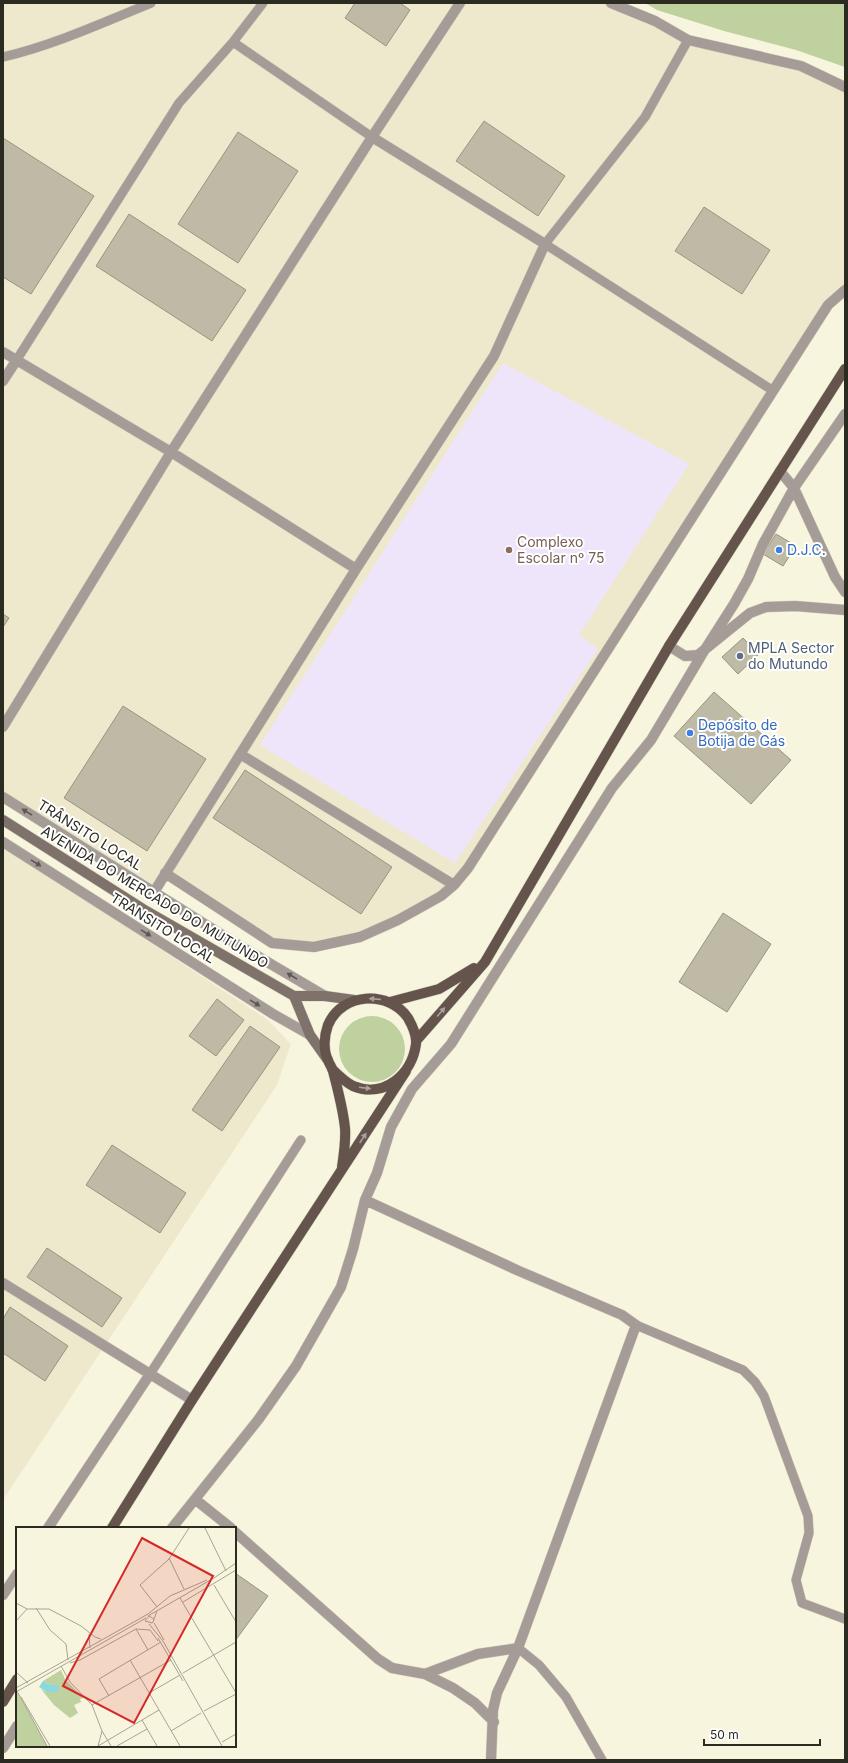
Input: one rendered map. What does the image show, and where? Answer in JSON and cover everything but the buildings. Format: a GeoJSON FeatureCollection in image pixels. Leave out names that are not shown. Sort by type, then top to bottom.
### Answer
{"type":"FeatureCollection","features":[{"type":"Feature","properties":{"kind":"main road"},"geometry":{"type":"LineString","coordinates":[[416,1041],[484,962],[669,646],[845,369]]}},
{"type":"Feature","properties":{"kind":"main road","name":"AVENIDA DO MERCADO DO MUTUNDO"},"geometry":{"type":"LineString","coordinates":[[3,820],[143,909],[294,996],[325,996],[354,1000]]}},
{"type":"Feature","properties":{"kind":"main road"},"geometry":{"type":"LineString","coordinates":[[390,1002],[439,989],[484,962]]}},
{"type":"Feature","properties":{"kind":"main road"},"geometry":{"type":"LineString","coordinates":[[294,996],[310,1035],[327,1059],[332,1069],[345,1128],[342,1171]]}},
{"type":"Feature","properties":{"kind":"main road"},"geometry":{"type":"LineString","coordinates":[[113,1527],[192,1400],[406,1072],[414,1057],[416,1041],[412,1025],[403,1011],[390,1002],[376,998],[354,1000],[339,1010],[328,1024],[324,1042],[327,1059]]}},
{"type":"Feature","properties":{"kind":"main road"},"geometry":{"type":"LineString","coordinates":[[332,1069],[342,1080],[354,1086],[368,1089],[383,1088],[406,1072]]}},
{"type":"Feature","properties":{"kind":"main road"},"geometry":{"type":"LineString","coordinates":[[3,1702],[16,1681]]}},
{"type":"Feature","properties":{"kind":"street"},"geometry":{"type":"LineString","coordinates":[[3,727],[171,452],[372,137],[460,3]]}},
{"type":"Feature","properties":{"kind":"street"},"geometry":{"type":"LineString","coordinates":[[611,3],[655,21],[688,40],[801,66],[845,87]]}},
{"type":"Feature","properties":{"kind":"street"},"geometry":{"type":"LineString","coordinates":[[154,892],[356,569],[494,356],[545,244],[372,137]]}},
{"type":"Feature","properties":{"kind":"street"},"geometry":{"type":"LineString","coordinates":[[165,873],[272,943],[314,947],[360,937],[398,920],[441,896],[454,885],[468,868],[772,390],[828,305],[845,290]]}},
{"type":"Feature","properties":{"kind":"street"},"geometry":{"type":"LineString","coordinates":[[3,352],[171,452],[356,569]]}},
{"type":"Feature","properties":{"kind":"street"},"geometry":{"type":"LineString","coordinates":[[3,381],[16,361]]}},
{"type":"Feature","properties":{"kind":"street"},"geometry":{"type":"LineString","coordinates":[[173,1527],[196,1500],[258,1420],[296,1366],[337,1294],[353,1249],[365,1200],[377,1173],[391,1127],[412,1088],[451,1044],[612,788],[651,740],[734,604],[748,579],[763,544],[794,488],[845,414]]}},
{"type":"Feature","properties":{"kind":"street"},"geometry":{"type":"LineString","coordinates":[[780,471],[794,488],[835,577],[845,592]]}},
{"type":"Feature","properties":{"kind":"street"},"geometry":{"type":"LineString","coordinates":[[669,646],[685,656],[698,655],[750,613],[766,607],[795,606],[845,610]]}},
{"type":"Feature","properties":{"kind":"street"},"geometry":{"type":"LineString","coordinates":[[240,754],[454,885]]}},
{"type":"Feature","properties":{"kind":"street","name":"TRÂNSITO LOCAL"},"geometry":{"type":"LineString","coordinates":[[3,797],[230,940],[325,996]]}},
{"type":"Feature","properties":{"kind":"street","name":"TRANSITO LOCAL"},"geometry":{"type":"LineString","coordinates":[[3,842],[273,1014],[310,1035]]}},
{"type":"Feature","properties":{"kind":"street"},"geometry":{"type":"LineString","coordinates":[[365,1200],[518,1271],[622,1315],[636,1324],[518,1648],[497,1693],[493,1710],[494,1722],[491,1760]]}},
{"type":"Feature","properties":{"kind":"street"},"geometry":{"type":"LineString","coordinates":[[3,1283],[192,1400]]}},
{"type":"Feature","properties":{"kind":"street"},"geometry":{"type":"LineString","coordinates":[[49,1527],[150,1374]]}},
{"type":"Feature","properties":{"kind":"street"},"geometry":{"type":"LineString","coordinates":[[196,1500],[230,1527]]}},
{"type":"Feature","properties":{"kind":"street"},"geometry":{"type":"LineString","coordinates":[[236,1533],[378,1659],[392,1668],[425,1674],[453,1688],[475,1703],[494,1722]]}},
{"type":"Feature","properties":{"kind":"street"},"geometry":{"type":"LineString","coordinates":[[3,1595],[16,1576]]}},
{"type":"Feature","properties":{"kind":"street"},"geometry":{"type":"LineString","coordinates":[[425,1674],[478,1654],[518,1648]]}},
{"type":"Feature","properties":{"kind":"street"},"geometry":{"type":"LineString","coordinates":[[3,1748],[16,1728]]}},
{"type":"Feature","properties":{"kind":"lane"},"geometry":{"type":"LineString","coordinates":[[3,57],[65,38],[151,3]]}},
{"type":"Feature","properties":{"kind":"lane"},"geometry":{"type":"LineString","coordinates":[[16,361],[179,103],[233,42],[263,3]]}},
{"type":"Feature","properties":{"kind":"lane"},"geometry":{"type":"LineString","coordinates":[[688,40],[645,117],[545,244],[772,390]]}},
{"type":"Feature","properties":{"kind":"lane"},"geometry":{"type":"LineString","coordinates":[[233,42],[372,137]]}},
{"type":"Feature","properties":{"kind":"lane"},"geometry":{"type":"LineString","coordinates":[[150,1374],[302,1140]]}},
{"type":"Feature","properties":{"kind":"lane"},"geometry":{"type":"LineString","coordinates":[[636,1324],[742,1370],[755,1382],[764,1396],[808,1516],[809,1533],[796,1580],[802,1603],[845,1619]]}},
{"type":"Feature","properties":{"kind":"lane"},"geometry":{"type":"LineString","coordinates":[[518,1648],[539,1665],[566,1697],[602,1760]]}},
{"type":"Feature","properties":{"kind":"shaded area"},"geometry":{"type":"Polygon","coordinates":[[[3,3],[611,3],[688,40],[801,66],[845,87],[845,290],[840,294],[454,885],[398,920],[314,947],[272,943],[165,873],[154,892],[3,797],[3,381],[16,361],[3,352],[3,3]]]}},
{"type":"Feature","properties":{"kind":"shaded area","name":"Complexo Escolar nº 75"},"geometry":{"type":"Polygon","coordinates":[[[503,363],[689,464],[579,635],[598,649],[455,863],[260,745],[503,363]]]}},
{"type":"Feature","properties":{"kind":"shaded area"},"geometry":{"type":"Polygon","coordinates":[[[3,846],[268,1020],[291,1044],[277,1085],[3,1500],[3,846]]]}},
{"type":"Feature","properties":{"kind":"green space"},"geometry":{"type":"Polygon","coordinates":[[[645,3],[845,3],[845,67],[796,50],[724,31],[657,10],[645,3]]]}},
{"type":"Feature","properties":{"kind":"green space"},"geometry":{"type":"Polygon","coordinates":[[[372,1016],[385,1018],[395,1026],[403,1036],[405,1049],[403,1062],[395,1072],[385,1080],[372,1082],[359,1080],[349,1072],[341,1062],[339,1049],[341,1036],[349,1026],[359,1018],[372,1016]]]}},
{"type":"Feature","properties":{"kind":"place","name":"Complexo Escolar nº 75"},"geometry":{"type":"Point","coordinates":[509,550]}},
{"type":"Feature","properties":{"kind":"place","name":"D.J.C."},"geometry":{"type":"Point","coordinates":[779,550]}},
{"type":"Feature","properties":{"kind":"place","name":"MPLA Sector do Mutundo"},"geometry":{"type":"Point","coordinates":[740,656]}},
{"type":"Feature","properties":{"kind":"place","name":"Depósito de Botija de Gás"},"geometry":{"type":"Point","coordinates":[690,733]}}]}
